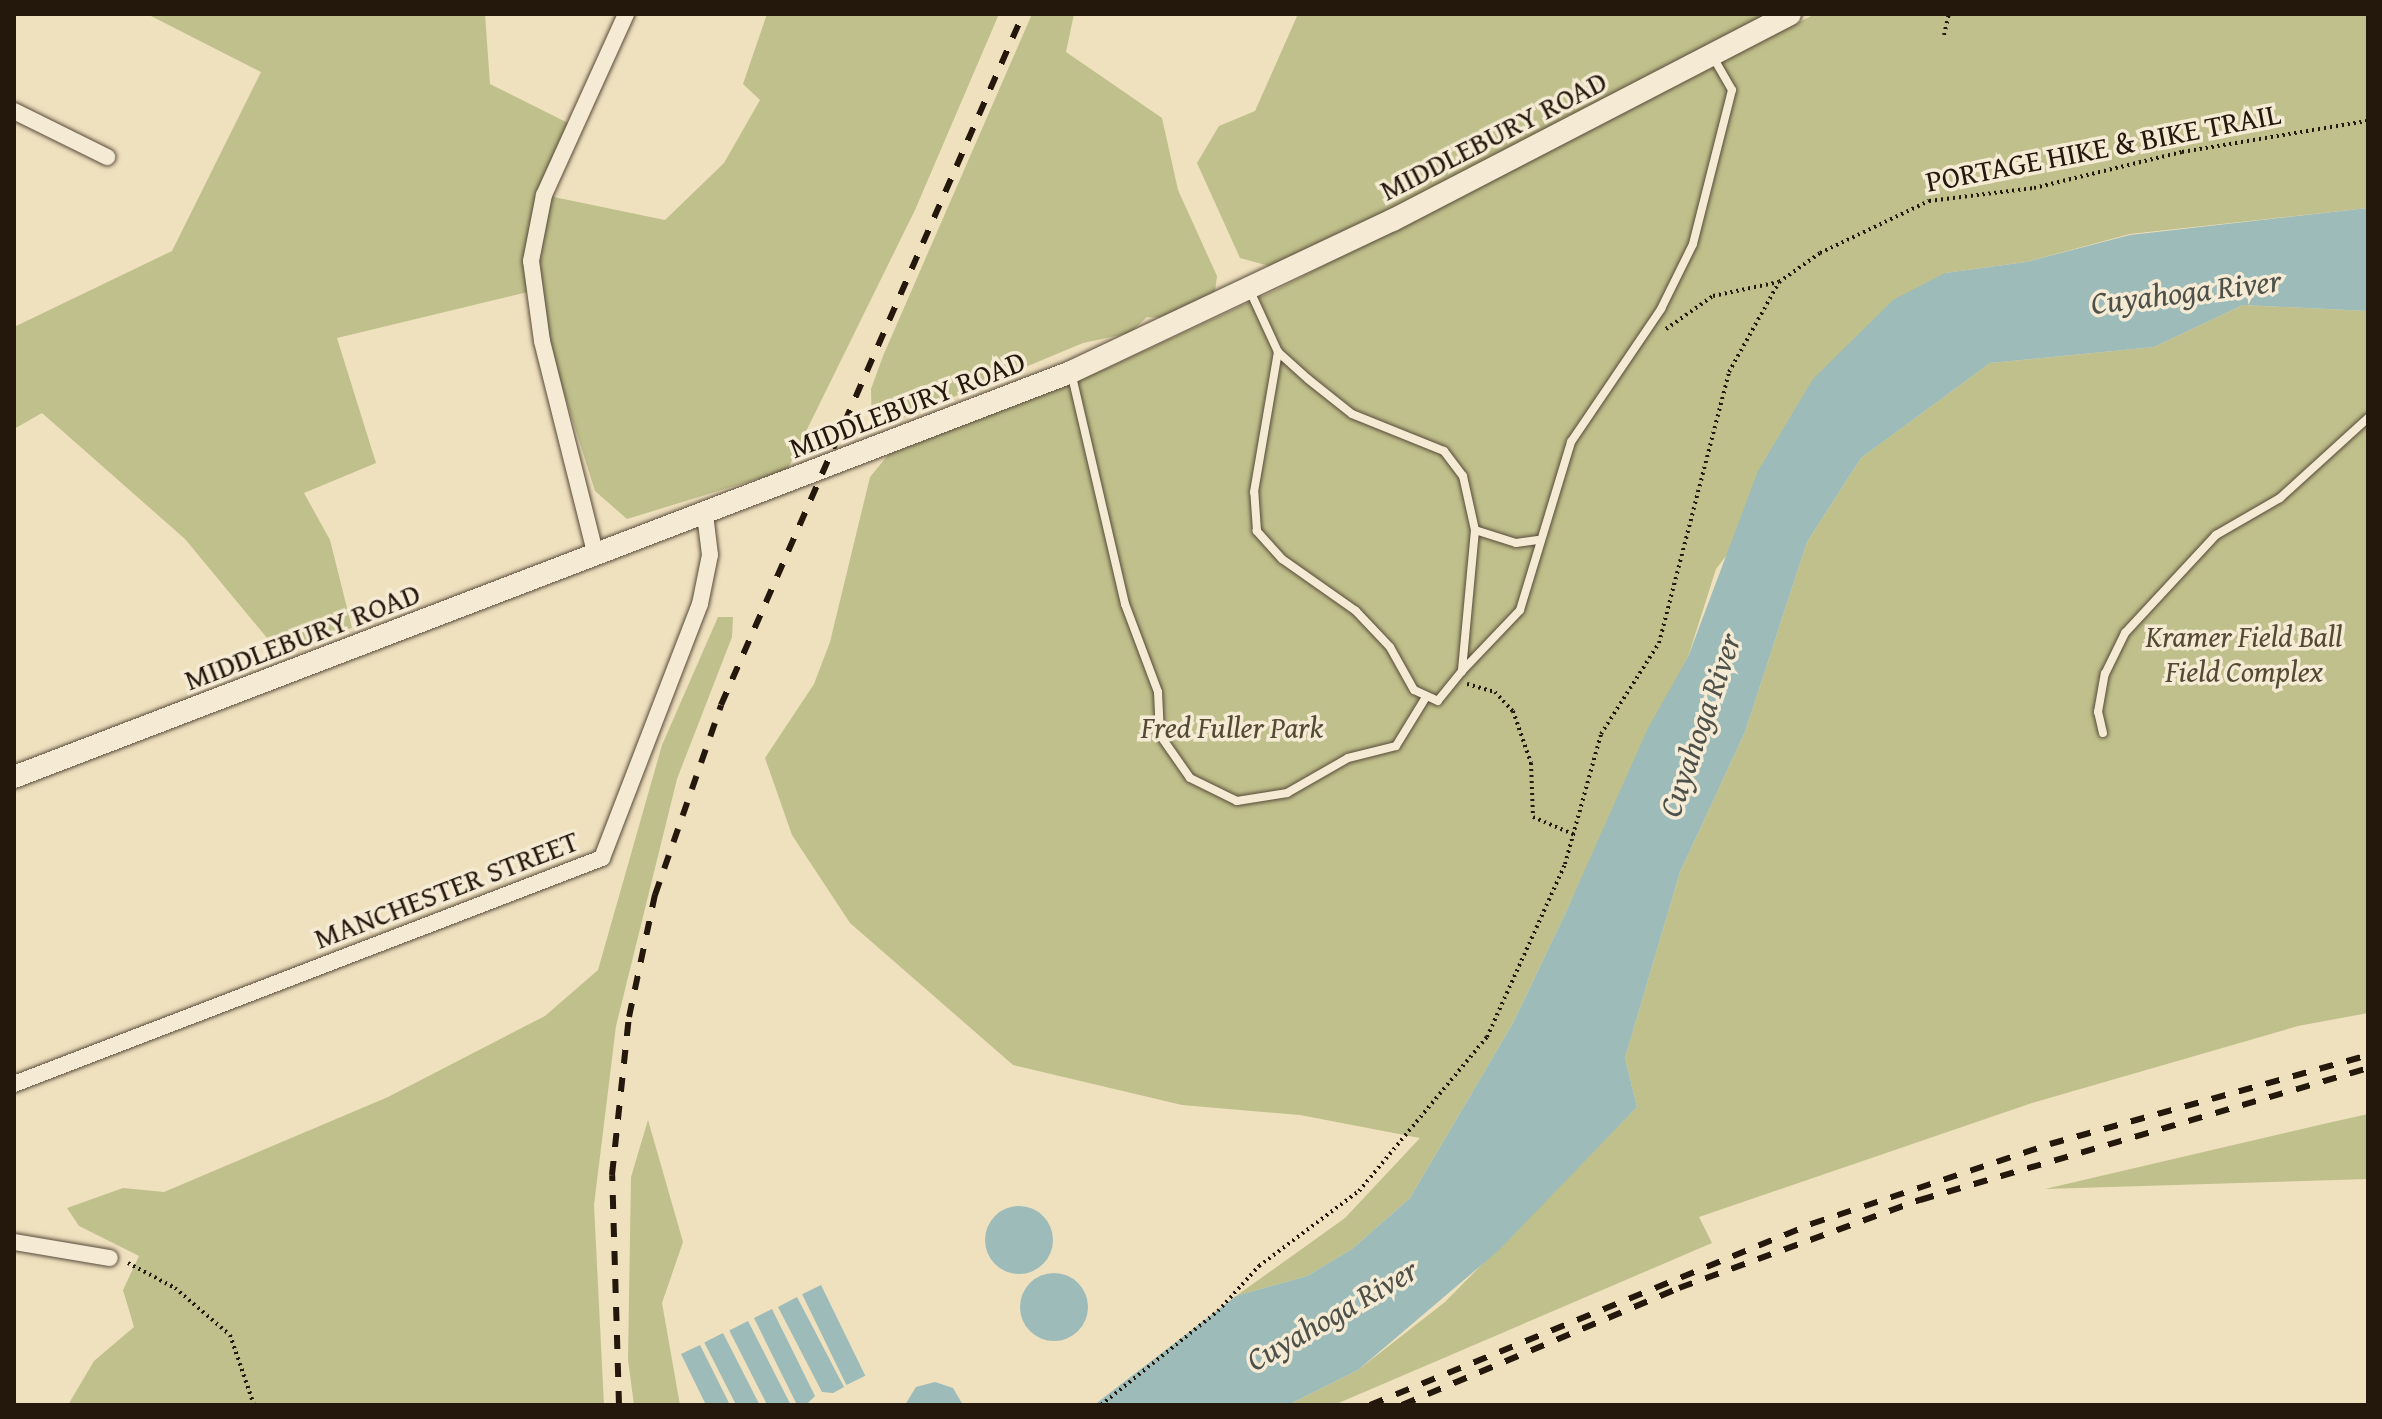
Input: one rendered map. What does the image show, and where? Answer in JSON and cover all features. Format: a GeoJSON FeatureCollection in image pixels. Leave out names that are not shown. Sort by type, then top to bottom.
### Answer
{"type":"FeatureCollection","features":[{"type":"Feature","properties":{"kind":"street"},"geometry":{"type":"LineString","coordinates":[[596,556],[542,341],[531,261],[544,195],[626,14]]}},
{"type":"Feature","properties":{"kind":"street","name":"MIDDLEBURY ROAD"},"geometry":{"type":"LineString","coordinates":[[14,777],[1071,372],[1250,291],[1790,14]]}},
{"type":"Feature","properties":{"kind":"street"},"geometry":{"type":"LineString","coordinates":[[14,111],[107,157]]}},
{"type":"Feature","properties":{"kind":"street","name":"MANCHESTER STREET"},"geometry":{"type":"LineString","coordinates":[[14,1084],[602,858],[700,604],[710,555],[705,514]]}},
{"type":"Feature","properties":{"kind":"street"},"geometry":{"type":"LineString","coordinates":[[14,1242],[110,1258]]}},
{"type":"Feature","properties":{"kind":"lane"},"geometry":{"type":"LineString","coordinates":[[1462,671],[1520,610],[1538,540],[1571,442],[1661,309],[1693,244],[1732,90],[1712,56]]}},
{"type":"Feature","properties":{"kind":"lane"},"geometry":{"type":"LineString","coordinates":[[1250,291],[1278,352],[1352,414],[1444,451],[1469,492],[1475,530],[1462,671],[1458,682],[1445,698],[1426,697],[1356,611],[1282,559],[1257,531],[1254,492],[1278,352]]}},
{"type":"Feature","properties":{"kind":"lane"},"geometry":{"type":"LineString","coordinates":[[1071,372],[1125,604],[1158,692],[1160,735],[1190,778],[1237,801],[1287,793],[1348,758],[1396,746],[1426,697]]}},
{"type":"Feature","properties":{"kind":"lane"},"geometry":{"type":"LineString","coordinates":[[2103,733],[2098,712],[2105,674],[2125,633],[2216,535],[2280,498],[2368,418]]}},
{"type":"Feature","properties":{"kind":"lane"},"geometry":{"type":"LineString","coordinates":[[1475,530],[1516,543],[1538,540]]}},
{"type":"Feature","properties":{"kind":"path"},"geometry":{"type":"LineString","coordinates":[[1944,35],[1949,14]]}},
{"type":"Feature","properties":{"kind":"path","name":"PORTAGE HIKE & BIKE TRAIL"},"geometry":{"type":"LineString","coordinates":[[1101,1405],[1290,1243],[1359,1191],[1461,1075],[1501,1011],[1575,835],[1601,734],[1659,643],[1729,372],[1779,282],[1820,253],[1929,201],[2034,188],[2182,152],[2368,121]]}},
{"type":"Feature","properties":{"kind":"path"},"geometry":{"type":"LineString","coordinates":[[1655,339],[1713,296],[1779,282]]}},
{"type":"Feature","properties":{"kind":"path"},"geometry":{"type":"LineString","coordinates":[[1458,682],[1505,699],[1529,755],[1529,808],[1541,824],[1575,835]]}},
{"type":"Feature","properties":{"kind":"path"},"geometry":{"type":"LineString","coordinates":[[110,1258],[142,1266],[230,1335],[254,1405]]}},
{"type":"Feature","properties":{"kind":"green space"},"geometry":{"type":"Polygon","coordinates":[[[147,14],[485,14],[490,84],[574,126],[544,195],[665,220],[724,163],[760,100],[743,84],[767,14],[999,14],[915,210],[787,470],[627,519],[595,491],[532,291],[337,338],[376,463],[304,493],[330,540],[352,628],[277,650],[185,539],[42,413],[14,429],[14,327],[172,251],[261,72],[147,14]]]}},
{"type":"Feature","properties":{"kind":"green space"},"geometry":{"type":"Polygon","coordinates":[[[1032,14],[1074,14],[1066,52],[1162,118],[1178,190],[1217,276],[1215,292],[1162,318],[1147,317],[1130,333],[1083,343],[872,431],[871,389],[883,356],[1032,14]]]}},
{"type":"Feature","properties":{"kind":"green space"},"geometry":{"type":"Polygon","coordinates":[[[1298,14],[1770,14],[1277,268],[1240,258],[1197,163],[1219,126],[1255,111],[1298,14]]]}},
{"type":"Feature","properties":{"kind":"green space","name":"Fred Fuller Park"},"geometry":{"type":"Polygon","coordinates":[[[1815,14],[2368,14],[2368,208],[2130,234],[2026,262],[1945,273],[1716,569],[1688,657],[1513,1023],[1410,1198],[1352,1249],[1307,1276],[1236,1296],[1345,1218],[1420,1138],[1300,1115],[1182,1105],[1013,1065],[850,923],[792,835],[765,758],[814,684],[830,642],[870,477],[889,454],[1103,370],[1278,289],[1815,14]]]}},
{"type":"Feature","properties":{"kind":"green space","name":"Kramer Field Ball Field Complex"},"geometry":{"type":"Polygon","coordinates":[[[2243,305],[2368,311],[2368,1013],[2298,1026],[2032,1103],[1699,1217],[1712,1243],[1334,1405],[1288,1405],[1358,1370],[1445,1302],[1637,1107],[1625,1058],[1680,872],[1745,732],[1807,542],[1861,458],[1990,363],[2154,347],[2243,305]]]}},
{"type":"Feature","properties":{"kind":"green space"},"geometry":{"type":"Polygon","coordinates":[[[718,617],[733,617],[732,637],[677,779],[616,1026],[594,1205],[604,1405],[68,1405],[94,1361],[134,1327],[123,1290],[139,1256],[79,1226],[67,1208],[123,1188],[164,1192],[388,1097],[545,1016],[598,970],[662,745],[718,617]]]}},
{"type":"Feature","properties":{"kind":"green space"},"geometry":{"type":"Polygon","coordinates":[[[2368,1114],[2368,1179],[2045,1189],[2319,1125],[2368,1114]]]}},
{"type":"Feature","properties":{"kind":"green space"},"geometry":{"type":"Polygon","coordinates":[[[648,1120],[683,1242],[662,1303],[680,1405],[634,1405],[628,1360],[631,1177],[648,1120]]]}},
{"type":"Feature","properties":{"kind":"water","name":"Cuyahoga River"},"geometry":{"type":"Polygon","coordinates":[[[2368,208],[2368,311],[2243,305],[2154,347],[1990,363],[1861,458],[1807,542],[1745,732],[1680,872],[1625,1058],[1637,1107],[1498,1251],[1358,1370],[1288,1405],[1094,1405],[1236,1296],[1307,1276],[1352,1249],[1410,1198],[1513,1023],[1648,728],[1688,657],[1758,471],[1813,379],[1893,300],[1945,273],[2026,262],[2130,235],[2368,208]]]}},
{"type":"Feature","properties":{"kind":"water"},"geometry":{"type":"Polygon","coordinates":[[[1026,1206],[1047,1221],[1053,1240],[1051,1253],[1043,1264],[1026,1274],[1012,1274],[995,1264],[987,1253],[985,1233],[995,1216],[1006,1208],[1026,1206]]]}},
{"type":"Feature","properties":{"kind":"water"},"geometry":{"type":"Polygon","coordinates":[[[1061,1273],[1082,1288],[1088,1307],[1086,1320],[1078,1331],[1061,1341],[1047,1341],[1030,1331],[1022,1320],[1020,1300],[1030,1283],[1041,1275],[1061,1273]]]}},
{"type":"Feature","properties":{"kind":"water"},"geometry":{"type":"Polygon","coordinates":[[[821,1285],[865,1376],[846,1385],[802,1294],[821,1285]]]}},
{"type":"Feature","properties":{"kind":"water"},"geometry":{"type":"Polygon","coordinates":[[[797,1297],[844,1387],[833,1393],[822,1392],[778,1307],[797,1297]]]}},
{"type":"Feature","properties":{"kind":"water"},"geometry":{"type":"Polygon","coordinates":[[[772,1309],[815,1396],[806,1405],[797,1405],[754,1318],[772,1309]]]}},
{"type":"Feature","properties":{"kind":"water"},"geometry":{"type":"Polygon","coordinates":[[[748,1321],[791,1405],[767,1405],[729,1331],[748,1321]]]}},
{"type":"Feature","properties":{"kind":"water"},"geometry":{"type":"Polygon","coordinates":[[[723,1333],[759,1404],[736,1405],[704,1343],[723,1333]]]}},
{"type":"Feature","properties":{"kind":"water"},"geometry":{"type":"Polygon","coordinates":[[[700,1345],[730,1405],[706,1405],[681,1354],[700,1345]]]}},
{"type":"Feature","properties":{"kind":"water"},"geometry":{"type":"Polygon","coordinates":[[[935,1382],[953,1388],[963,1405],[905,1405],[916,1387],[935,1382]]]}},
{"type":"Feature","properties":{"kind":"railway"},"geometry":{"type":"LineString","coordinates":[[619,1405],[612,1175],[629,1017],[655,895],[721,705],[1023,14]]}},
{"type":"Feature","properties":{"kind":"railway"},"geometry":{"type":"LineString","coordinates":[[1370,1405],[1811,1224],[2050,1144],[2368,1055]]}},
{"type":"Feature","properties":{"kind":"railway"},"geometry":{"type":"LineString","coordinates":[[1402,1405],[1679,1288],[1920,1200],[2368,1068]]}}]}
